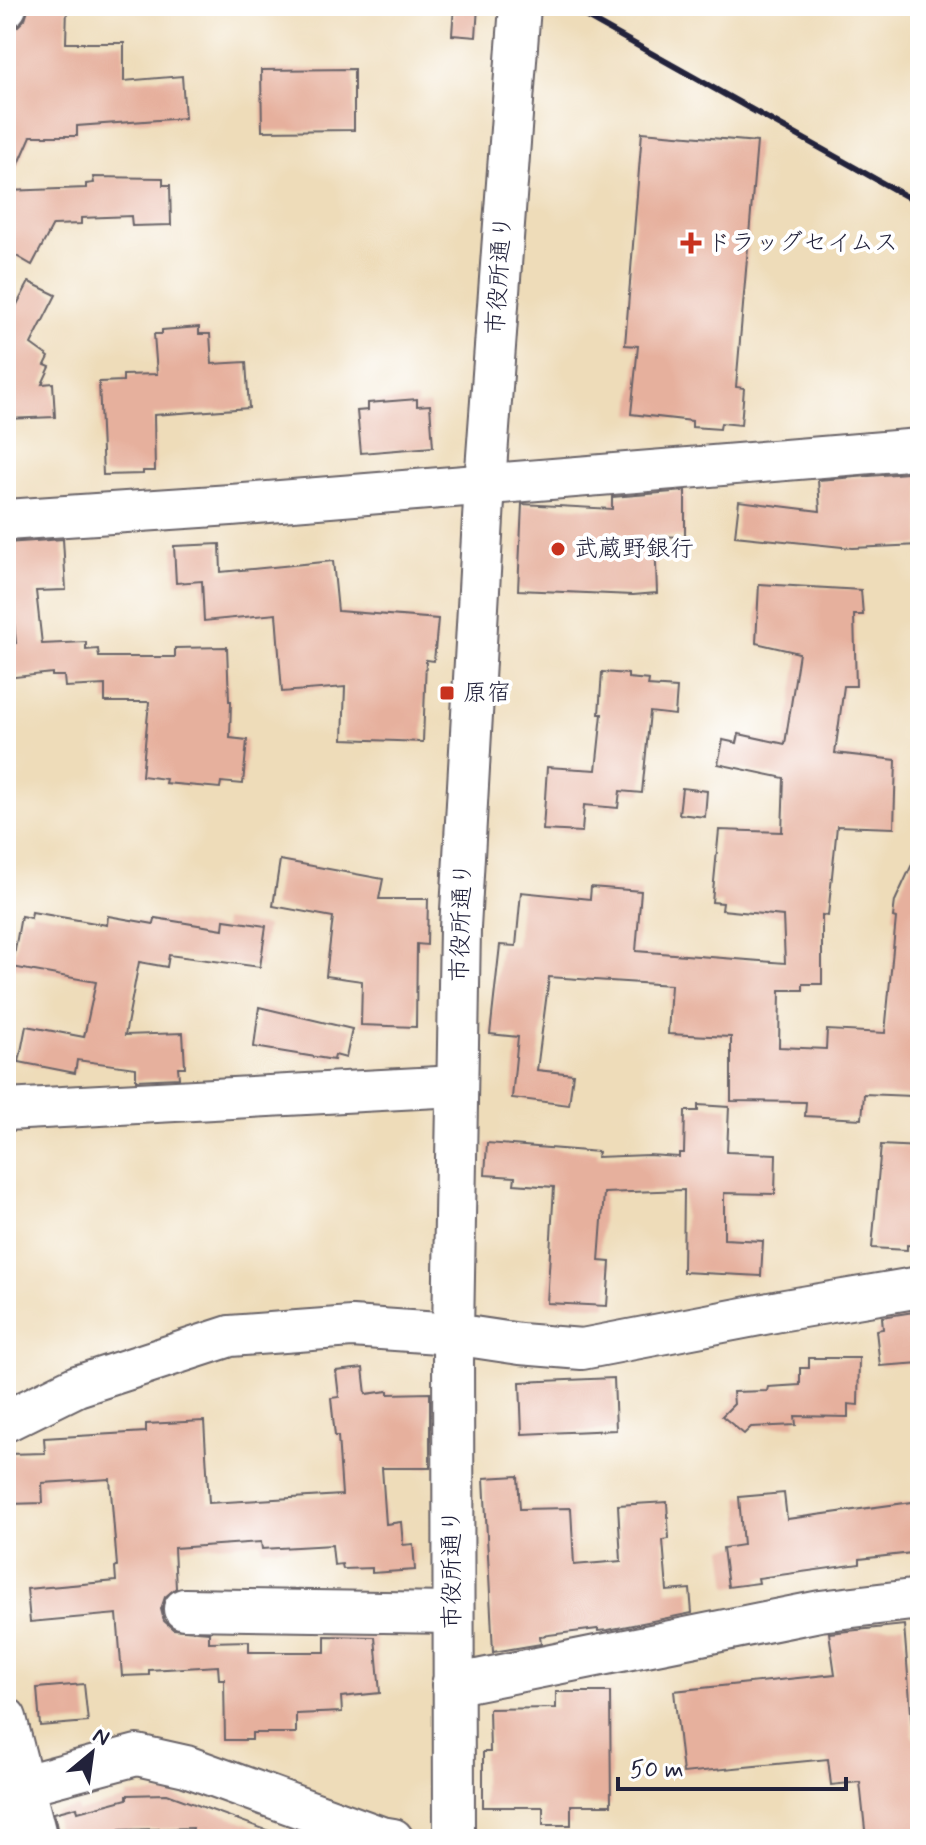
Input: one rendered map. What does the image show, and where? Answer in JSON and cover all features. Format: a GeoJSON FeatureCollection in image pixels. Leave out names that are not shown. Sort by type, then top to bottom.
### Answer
{"type":"FeatureCollection","features":[{"type":"Feature","properties":{"kind":"street","name":"市役所通り"},"geometry":{"type":"LineString","coordinates":[[454,1839],[453,1334],[461,915],[485,483],[520,6]]}},
{"type":"Feature","properties":{"kind":"street"},"geometry":{"type":"LineString","coordinates":[[6,520],[231,505],[920,449]]}},
{"type":"Feature","properties":{"kind":"street"},"geometry":{"type":"LineString","coordinates":[[6,1110],[457,1086]]}},
{"type":"Feature","properties":{"kind":"street"},"geometry":{"type":"LineString","coordinates":[[6,1421],[77,1386],[230,1336],[352,1327],[453,1334],[582,1349],[920,1287]]}},
{"type":"Feature","properties":{"kind":"street"},"geometry":{"type":"LineString","coordinates":[[452,1685],[820,1611],[920,1599],[920,1603]]}},
{"type":"Feature","properties":{"kind":"street"},"geometry":{"type":"LineString","coordinates":[[184,1609],[452,1613]]}},
{"type":"Feature","properties":{"kind":"street"},"geometry":{"type":"LineString","coordinates":[[6,1718],[37,1839]]}},
{"type":"Feature","properties":{"kind":"street"},"geometry":{"type":"LineString","coordinates":[[24,1785],[137,1755],[186,1766],[393,1839]]}},
{"type":"Feature","properties":{"kind":"building"},"geometry":{"type":"Polygon","coordinates":[[[29,6],[67,6],[66,43],[124,43],[124,81],[182,76],[185,118],[77,126],[77,136],[31,136],[7,191],[86,188],[86,184],[94,183],[93,177],[163,178],[163,185],[170,185],[171,225],[132,226],[131,216],[81,218],[81,224],[53,225],[32,265],[6,250],[6,30],[17,27],[25,19],[29,6]]]}},
{"type":"Feature","properties":{"kind":"building"},"geometry":{"type":"Polygon","coordinates":[[[454,6],[478,6],[476,37],[452,35],[454,6]]]}},
{"type":"Feature","properties":{"kind":"building"},"geometry":{"type":"Polygon","coordinates":[[[354,69],[354,130],[262,131],[261,70],[354,69]]]}},
{"type":"Feature","properties":{"kind":"building","name":"ドラッグセイムス"},"geometry":{"type":"Polygon","coordinates":[[[642,132],[757,142],[736,387],[744,388],[741,425],[721,423],[720,429],[692,427],[692,421],[631,414],[638,346],[625,345],[642,132]]]}},
{"type":"Feature","properties":{"kind":"building"},"geometry":{"type":"Polygon","coordinates":[[[29,282],[56,295],[31,344],[49,357],[45,365],[50,367],[42,384],[53,383],[55,417],[6,419],[6,325],[29,282]]]}},
{"type":"Feature","properties":{"kind":"building"},"geometry":{"type":"Polygon","coordinates":[[[199,327],[199,334],[210,334],[212,364],[246,362],[249,408],[154,415],[155,471],[103,475],[99,382],[123,381],[123,375],[157,374],[154,334],[162,334],[162,330],[199,327]]]}},
{"type":"Feature","properties":{"kind":"building"},"geometry":{"type":"Polygon","coordinates":[[[417,399],[417,406],[430,405],[433,447],[361,453],[357,411],[368,410],[368,403],[417,399]]]}},
{"type":"Feature","properties":{"kind":"building"},"geometry":{"type":"Polygon","coordinates":[[[920,472],[920,545],[852,548],[735,536],[739,501],[820,511],[818,480],[920,472]]]}},
{"type":"Feature","properties":{"kind":"building"},"geometry":{"type":"Polygon","coordinates":[[[685,491],[685,537],[655,536],[657,593],[633,595],[518,590],[522,504],[612,509],[612,497],[685,491]]]}},
{"type":"Feature","properties":{"kind":"building"},"geometry":{"type":"Polygon","coordinates":[[[63,539],[66,590],[36,591],[42,644],[86,642],[86,650],[98,649],[99,657],[175,657],[175,648],[227,647],[230,738],[247,740],[243,784],[221,782],[220,788],[165,783],[166,779],[142,776],[149,702],[105,702],[105,685],[65,687],[64,676],[52,676],[52,673],[6,678],[6,644],[16,643],[6,543],[63,539]]]}},
{"type":"Feature","properties":{"kind":"building"},"geometry":{"type":"Polygon","coordinates":[[[220,544],[221,572],[333,561],[338,611],[438,619],[434,661],[426,660],[423,742],[343,739],[345,687],[282,692],[276,614],[204,621],[202,581],[176,583],[174,546],[220,544]]]}},
{"type":"Feature","properties":{"kind":"building"},"geometry":{"type":"Polygon","coordinates":[[[759,584],[861,590],[863,615],[854,615],[856,686],[844,686],[835,753],[896,760],[894,828],[837,826],[828,916],[822,915],[822,984],[803,984],[803,990],[780,990],[779,1047],[826,1049],[827,1030],[885,1033],[895,901],[920,847],[920,1042],[914,1041],[912,1096],[864,1094],[862,1119],[805,1116],[806,1102],[731,1101],[731,1037],[668,1034],[671,985],[549,977],[537,1070],[573,1074],[569,1105],[512,1098],[518,1037],[490,1034],[500,945],[516,946],[521,892],[590,899],[591,887],[641,891],[636,951],[785,963],[783,916],[722,910],[723,903],[712,902],[719,830],[782,832],[784,778],[718,764],[723,740],[737,743],[739,734],[785,744],[799,653],[756,643],[759,584]]]}},
{"type":"Feature","properties":{"kind":"building"},"geometry":{"type":"Polygon","coordinates":[[[602,672],[649,680],[648,686],[677,688],[675,715],[650,712],[642,793],[620,791],[618,808],[584,805],[582,832],[543,830],[547,767],[596,770],[602,714],[599,714],[602,672]]]}},
{"type":"Feature","properties":{"kind":"building"},"geometry":{"type":"Polygon","coordinates":[[[682,788],[707,791],[705,817],[679,814],[682,788]]]}},
{"type":"Feature","properties":{"kind":"building"},"geometry":{"type":"Polygon","coordinates":[[[280,860],[383,879],[379,899],[428,899],[427,945],[417,944],[416,1027],[361,1025],[362,981],[326,976],[333,917],[273,906],[280,860]]]}},
{"type":"Feature","properties":{"kind":"building"},"geometry":{"type":"Polygon","coordinates":[[[32,912],[107,925],[108,916],[154,924],[155,918],[223,929],[224,920],[266,926],[260,967],[169,955],[167,967],[139,962],[125,1035],[183,1033],[185,1067],[178,1067],[179,1078],[136,1080],[136,1068],[77,1060],[75,1073],[19,1062],[26,1026],[84,1037],[96,982],[12,967],[21,916],[31,918],[32,912]]]}},
{"type":"Feature","properties":{"kind":"building"},"geometry":{"type":"Polygon","coordinates":[[[259,1007],[352,1029],[346,1058],[335,1055],[334,1060],[254,1047],[259,1007]]]}},
{"type":"Feature","properties":{"kind":"building"},"geometry":{"type":"Polygon","coordinates":[[[698,1105],[729,1107],[727,1152],[776,1154],[775,1194],[724,1193],[724,1239],[763,1241],[761,1276],[683,1272],[684,1190],[604,1193],[599,1261],[610,1262],[607,1306],[547,1303],[554,1187],[514,1184],[515,1177],[485,1175],[487,1143],[598,1152],[597,1157],[679,1157],[679,1153],[684,1153],[685,1111],[698,1111],[698,1105]]]}},
{"type":"Feature","properties":{"kind":"building"},"geometry":{"type":"Polygon","coordinates":[[[881,1145],[920,1147],[920,1246],[907,1245],[907,1250],[872,1248],[881,1145]]]}},
{"type":"Feature","properties":{"kind":"building"},"geometry":{"type":"Polygon","coordinates":[[[920,1311],[920,1363],[880,1366],[876,1330],[883,1329],[882,1317],[920,1311]]]}},
{"type":"Feature","properties":{"kind":"building"},"geometry":{"type":"Polygon","coordinates":[[[809,1358],[859,1358],[858,1405],[848,1404],[848,1417],[795,1416],[796,1425],[751,1427],[744,1434],[722,1416],[734,1404],[733,1392],[767,1391],[768,1387],[800,1385],[800,1368],[809,1368],[809,1358]]]}},
{"type":"Feature","properties":{"kind":"building"},"geometry":{"type":"Polygon","coordinates":[[[363,1368],[366,1394],[388,1391],[388,1394],[430,1393],[430,1468],[382,1468],[386,1524],[401,1522],[403,1545],[413,1544],[415,1570],[372,1573],[372,1568],[343,1569],[342,1564],[334,1565],[332,1545],[262,1549],[261,1542],[174,1548],[176,1588],[165,1597],[161,1609],[164,1621],[173,1629],[209,1632],[209,1642],[249,1641],[249,1652],[325,1652],[325,1636],[375,1637],[380,1693],[341,1697],[342,1712],[296,1714],[296,1733],[252,1733],[252,1740],[225,1740],[224,1679],[219,1679],[218,1666],[149,1670],[149,1675],[122,1676],[117,1614],[30,1622],[27,1589],[116,1581],[110,1479],[42,1483],[43,1503],[9,1504],[7,1454],[45,1453],[44,1438],[146,1432],[146,1424],[204,1421],[209,1503],[342,1495],[338,1436],[335,1436],[331,1398],[339,1397],[336,1371],[363,1368]]]}},
{"type":"Feature","properties":{"kind":"building"},"geometry":{"type":"Polygon","coordinates":[[[614,1378],[616,1430],[522,1434],[520,1382],[614,1378]]]}},
{"type":"Feature","properties":{"kind":"building"},"geometry":{"type":"Polygon","coordinates":[[[518,1476],[520,1509],[571,1508],[574,1565],[621,1561],[618,1505],[667,1502],[669,1539],[663,1540],[667,1591],[690,1589],[692,1613],[608,1630],[540,1636],[541,1644],[493,1652],[484,1478],[518,1476]]]}},
{"type":"Feature","properties":{"kind":"building"},"geometry":{"type":"Polygon","coordinates":[[[784,1493],[787,1519],[920,1501],[920,1552],[860,1559],[860,1564],[758,1578],[759,1583],[728,1587],[723,1548],[743,1545],[739,1497],[784,1493]]]}},
{"type":"Feature","properties":{"kind":"building"},"geometry":{"type":"Polygon","coordinates":[[[904,1625],[913,1738],[917,1738],[920,1769],[920,1839],[866,1839],[860,1782],[831,1785],[828,1759],[683,1773],[674,1691],[835,1674],[829,1633],[904,1625]]]}},
{"type":"Feature","properties":{"kind":"building"},"geometry":{"type":"Polygon","coordinates":[[[84,1684],[88,1722],[40,1726],[37,1688],[84,1684]]]}},
{"type":"Feature","properties":{"kind":"building"},"geometry":{"type":"Polygon","coordinates":[[[556,1692],[610,1692],[611,1805],[571,1805],[571,1825],[543,1825],[543,1807],[483,1807],[483,1752],[490,1752],[489,1709],[556,1708],[556,1692]]]}},
{"type":"Feature","properties":{"kind":"building"},"geometry":{"type":"Polygon","coordinates":[[[167,1794],[283,1836],[283,1839],[191,1839],[193,1828],[120,1830],[122,1839],[59,1839],[54,1813],[77,1807],[78,1812],[127,1799],[127,1795],[167,1794]]]}},
{"type":"Feature","properties":{"kind":"waterway"},"geometry":{"type":"LineString","coordinates":[[307,1831],[328,1839]]}},
{"type":"Feature","properties":{"kind":"railway"},"geometry":{"type":"LineString","coordinates":[[567,6],[920,204]]}},
{"type":"Feature","properties":{"kind":"place","name":"ドラッグセイムス"},"geometry":{"type":"Point","coordinates":[691,243]}},
{"type":"Feature","properties":{"kind":"place","name":"武蔵野銀行"},"geometry":{"type":"Point","coordinates":[558,549]}},
{"type":"Feature","properties":{"kind":"place","name":"原宿"},"geometry":{"type":"Point","coordinates":[447,693]}}]}
